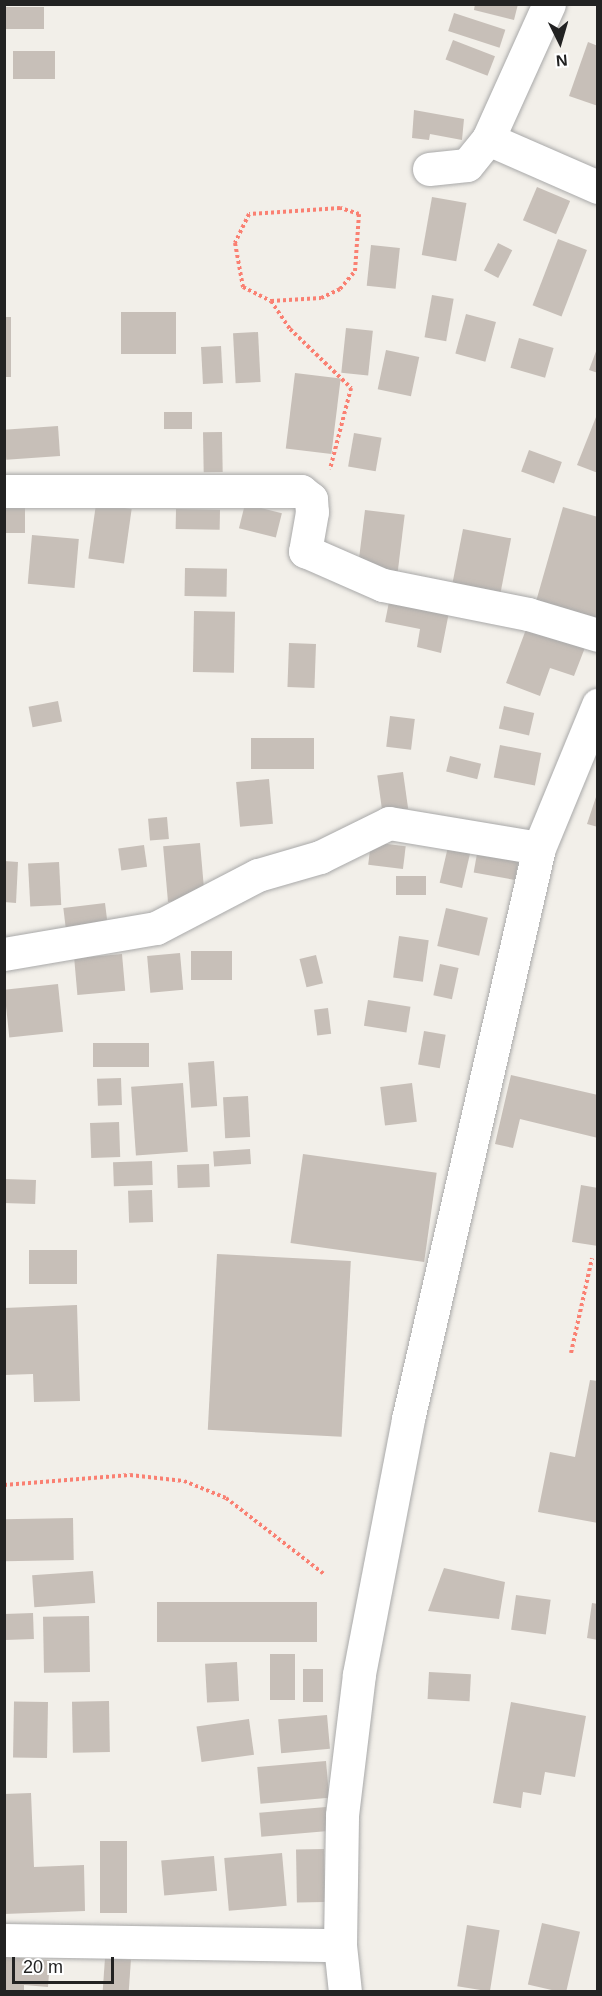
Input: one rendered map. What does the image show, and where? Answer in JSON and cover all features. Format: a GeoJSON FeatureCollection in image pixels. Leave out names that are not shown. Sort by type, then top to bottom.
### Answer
{"type":"FeatureCollection","features":[{"type":"Feature","properties":{"kind":"street"},"geometry":{"type":"LineString","coordinates":[[429,170],[467,165],[488,139],[549,4]]}},
{"type":"Feature","properties":{"kind":"street"},"geometry":{"type":"LineString","coordinates":[[488,139],[597,187]]}},
{"type":"Feature","properties":{"kind":"street"},"geometry":{"type":"LineString","coordinates":[[4,491],[301,491],[311,499],[312,512],[305,551],[382,585],[528,614],[597,635]]}},
{"type":"Feature","properties":{"kind":"street"},"geometry":{"type":"LineString","coordinates":[[345,1992],[340,1945],[342,1815],[358,1674],[408,1419],[539,848],[597,705]]}},
{"type":"Feature","properties":{"kind":"street"},"geometry":{"type":"LineString","coordinates":[[4,954],[156,928],[258,874],[320,857],[389,823],[539,848]]}},
{"type":"Feature","properties":{"kind":"street"},"geometry":{"type":"LineString","coordinates":[[4,1940],[340,1945]]}},
{"type":"Feature","properties":{"kind":"path"},"geometry":{"type":"LineString","coordinates":[[271,301],[321,298],[340,289],[355,271],[359,214],[340,208],[249,214],[235,243],[243,287],[271,301],[290,329],[351,388],[333,470],[322,469]]}},
{"type":"Feature","properties":{"kind":"path"},"geometry":{"type":"LineString","coordinates":[[571,1353],[592,1257]]}},
{"type":"Feature","properties":{"kind":"path"},"geometry":{"type":"LineString","coordinates":[[4,1485],[130,1475],[184,1481],[226,1498],[324,1574]]}},
{"type":"Feature","properties":{"kind":"building"},"geometry":{"type":"Polygon","coordinates":[[[475,4],[518,4],[514,20],[474,10],[475,4]]]}},
{"type":"Feature","properties":{"kind":"building"},"geometry":{"type":"Polygon","coordinates":[[[4,7],[44,7],[44,29],[4,29],[4,7]]]}},
{"type":"Feature","properties":{"kind":"building"},"geometry":{"type":"Polygon","coordinates":[[[454,13],[505,30],[499,48],[448,31],[454,13]]]}},
{"type":"Feature","properties":{"kind":"building"},"geometry":{"type":"Polygon","coordinates":[[[453,40],[495,56],[487,76],[445,60],[453,40]]]}},
{"type":"Feature","properties":{"kind":"building"},"geometry":{"type":"Polygon","coordinates":[[[588,42],[598,46],[598,106],[569,96],[588,42]]]}},
{"type":"Feature","properties":{"kind":"building"},"geometry":{"type":"Polygon","coordinates":[[[13,51],[55,51],[55,79],[13,79],[13,51]]]}},
{"type":"Feature","properties":{"kind":"building"},"geometry":{"type":"Polygon","coordinates":[[[414,110],[464,119],[462,140],[430,134],[429,140],[412,138],[414,110]]]}},
{"type":"Feature","properties":{"kind":"building"},"geometry":{"type":"Polygon","coordinates":[[[537,187],[570,201],[556,234],[523,220],[537,187]]]}},
{"type":"Feature","properties":{"kind":"building"},"geometry":{"type":"Polygon","coordinates":[[[432,197],[466,203],[456,261],[422,255],[432,197]]]}},
{"type":"Feature","properties":{"kind":"building"},"geometry":{"type":"Polygon","coordinates":[[[558,239],[587,250],[561,316],[533,305],[558,239]]]}},
{"type":"Feature","properties":{"kind":"building"},"geometry":{"type":"Polygon","coordinates":[[[498,243],[512,250],[498,278],[484,271],[498,243]]]}},
{"type":"Feature","properties":{"kind":"building"},"geometry":{"type":"Polygon","coordinates":[[[371,245],[400,248],[396,289],[367,286],[371,245]]]}},
{"type":"Feature","properties":{"kind":"building"},"geometry":{"type":"Polygon","coordinates":[[[432,295],[454,299],[446,341],[425,337],[432,295]]]}},
{"type":"Feature","properties":{"kind":"building"},"geometry":{"type":"Polygon","coordinates":[[[121,312],[176,312],[176,354],[121,354],[121,312]]]}},
{"type":"Feature","properties":{"kind":"building"},"geometry":{"type":"Polygon","coordinates":[[[466,314],[496,322],[485,362],[455,354],[466,314]]]}},
{"type":"Feature","properties":{"kind":"building"},"geometry":{"type":"Polygon","coordinates":[[[4,317],[11,317],[11,377],[4,377],[4,317]]]}},
{"type":"Feature","properties":{"kind":"building"},"geometry":{"type":"Polygon","coordinates":[[[346,328],[373,331],[368,376],[341,373],[346,328]]]}},
{"type":"Feature","properties":{"kind":"building"},"geometry":{"type":"Polygon","coordinates":[[[258,332],[261,382],[236,383],[233,333],[258,332]]]}},
{"type":"Feature","properties":{"kind":"building"},"geometry":{"type":"Polygon","coordinates":[[[519,338],[554,348],[545,378],[510,368],[519,338]]]}},
{"type":"Feature","properties":{"kind":"building"},"geometry":{"type":"Polygon","coordinates":[[[221,346],[223,383],[203,384],[201,347],[221,346]]]}},
{"type":"Feature","properties":{"kind":"building"},"geometry":{"type":"Polygon","coordinates":[[[598,346],[598,373],[589,370],[598,346]]]}},
{"type":"Feature","properties":{"kind":"building"},"geometry":{"type":"Polygon","coordinates":[[[386,350],[419,357],[411,396],[378,389],[386,350]]]}},
{"type":"Feature","properties":{"kind":"building"},"geometry":{"type":"Polygon","coordinates":[[[295,373],[341,379],[331,454],[286,448],[295,373]]]}},
{"type":"Feature","properties":{"kind":"building"},"geometry":{"type":"Polygon","coordinates":[[[164,412],[192,412],[192,429],[164,429],[164,412]]]}},
{"type":"Feature","properties":{"kind":"building"},"geometry":{"type":"Polygon","coordinates":[[[598,412],[598,473],[577,465],[598,412]]]}},
{"type":"Feature","properties":{"kind":"building"},"geometry":{"type":"Polygon","coordinates":[[[58,426],[60,456],[6,460],[4,430],[58,426]]]}},
{"type":"Feature","properties":{"kind":"building"},"geometry":{"type":"Polygon","coordinates":[[[203,432],[222,432],[223,472],[204,472],[203,432]]]}},
{"type":"Feature","properties":{"kind":"building"},"geometry":{"type":"Polygon","coordinates":[[[354,433],[382,438],[376,471],[348,466],[354,433]]]}},
{"type":"Feature","properties":{"kind":"building"},"geometry":{"type":"Polygon","coordinates":[[[529,450],[562,462],[554,484],[521,472],[529,450]]]}},
{"type":"Feature","properties":{"kind":"building"},"geometry":{"type":"Polygon","coordinates":[[[5,504],[25,504],[25,533],[5,533],[5,504]]]}},
{"type":"Feature","properties":{"kind":"building"},"geometry":{"type":"Polygon","coordinates":[[[96,504],[132,509],[124,563],[88,558],[96,504]]]}},
{"type":"Feature","properties":{"kind":"building"},"geometry":{"type":"Polygon","coordinates":[[[245,504],[282,513],[276,537],[239,528],[245,504]]]}},
{"type":"Feature","properties":{"kind":"building"},"geometry":{"type":"Polygon","coordinates":[[[563,507],[598,517],[598,621],[535,605],[563,507]]]}},
{"type":"Feature","properties":{"kind":"building"},"geometry":{"type":"Polygon","coordinates":[[[176,509],[220,510],[220,530],[176,529],[176,509]]]}},
{"type":"Feature","properties":{"kind":"building"},"geometry":{"type":"Polygon","coordinates":[[[365,510],[405,515],[398,571],[358,567],[365,510]]]}},
{"type":"Feature","properties":{"kind":"building"},"geometry":{"type":"Polygon","coordinates":[[[463,529],[511,538],[500,595],[452,586],[463,529]]]}},
{"type":"Feature","properties":{"kind":"building"},"geometry":{"type":"Polygon","coordinates":[[[32,535],[79,539],[75,588],[28,584],[32,535]]]}},
{"type":"Feature","properties":{"kind":"building"},"geometry":{"type":"Polygon","coordinates":[[[185,568],[227,569],[227,597],[185,596],[185,568]]]}},
{"type":"Feature","properties":{"kind":"building"},"geometry":{"type":"Polygon","coordinates":[[[390,597],[449,612],[441,653],[417,647],[420,629],[385,622],[390,597]]]}},
{"type":"Feature","properties":{"kind":"building"},"geometry":{"type":"Polygon","coordinates":[[[194,611],[235,612],[234,673],[193,672],[194,611]]]}},
{"type":"Feature","properties":{"kind":"building"},"geometry":{"type":"Polygon","coordinates":[[[528,624],[586,645],[574,676],[550,668],[540,696],[506,683],[528,624]]]}},
{"type":"Feature","properties":{"kind":"building"},"geometry":{"type":"Polygon","coordinates":[[[289,643],[316,644],[314,688],[287,687],[289,643]]]}},
{"type":"Feature","properties":{"kind":"building"},"geometry":{"type":"Polygon","coordinates":[[[58,701],[62,722],[33,727],[29,707],[58,701]]]}},
{"type":"Feature","properties":{"kind":"building"},"geometry":{"type":"Polygon","coordinates":[[[504,706],[534,713],[529,735],[499,728],[504,706]]]}},
{"type":"Feature","properties":{"kind":"building"},"geometry":{"type":"Polygon","coordinates":[[[390,716],[415,719],[411,750],[386,747],[390,716]]]}},
{"type":"Feature","properties":{"kind":"building"},"geometry":{"type":"Polygon","coordinates":[[[251,738],[314,738],[314,769],[251,769],[251,738]]]}},
{"type":"Feature","properties":{"kind":"building"},"geometry":{"type":"Polygon","coordinates":[[[500,745],[541,753],[535,785],[494,777],[500,745]]]}},
{"type":"Feature","properties":{"kind":"building"},"geometry":{"type":"Polygon","coordinates":[[[450,756],[481,764],[477,779],[446,772],[450,756]]]}},
{"type":"Feature","properties":{"kind":"building"},"geometry":{"type":"Polygon","coordinates":[[[403,772],[408,809],[382,812],[377,776],[403,772]]]}},
{"type":"Feature","properties":{"kind":"building"},"geometry":{"type":"Polygon","coordinates":[[[269,779],[273,824],[240,827],[236,782],[269,779]]]}},
{"type":"Feature","properties":{"kind":"building"},"geometry":{"type":"Polygon","coordinates":[[[598,791],[598,827],[587,824],[598,791]]]}},
{"type":"Feature","properties":{"kind":"building"},"geometry":{"type":"Polygon","coordinates":[[[167,817],[169,839],[150,841],[148,819],[167,817]]]}},
{"type":"Feature","properties":{"kind":"building"},"geometry":{"type":"Polygon","coordinates":[[[450,838],[472,843],[462,888],[440,883],[450,838]]]}},
{"type":"Feature","properties":{"kind":"building"},"geometry":{"type":"Polygon","coordinates":[[[371,842],[406,846],[403,869],[368,865],[371,842]]]}},
{"type":"Feature","properties":{"kind":"building"},"geometry":{"type":"Polygon","coordinates":[[[200,843],[205,899],[168,902],[163,846],[200,843]]]}},
{"type":"Feature","properties":{"kind":"building"},"geometry":{"type":"Polygon","coordinates":[[[144,845],[147,867],[121,870],[118,849],[144,845]]]}},
{"type":"Feature","properties":{"kind":"building"},"geometry":{"type":"Polygon","coordinates":[[[478,848],[519,855],[515,880],[474,873],[478,848]]]}},
{"type":"Feature","properties":{"kind":"building"},"geometry":{"type":"Polygon","coordinates":[[[4,861],[18,862],[16,903],[4,902],[4,861]]]}},
{"type":"Feature","properties":{"kind":"building"},"geometry":{"type":"Polygon","coordinates":[[[59,862],[61,905],[30,907],[28,864],[59,862]]]}},
{"type":"Feature","properties":{"kind":"building"},"geometry":{"type":"Polygon","coordinates":[[[396,876],[426,876],[426,895],[396,895],[396,876]]]}},
{"type":"Feature","properties":{"kind":"building"},"geometry":{"type":"Polygon","coordinates":[[[105,903],[108,927],[66,932],[63,908],[105,903]]]}},
{"type":"Feature","properties":{"kind":"building"},"geometry":{"type":"Polygon","coordinates":[[[446,908],[488,918],[479,956],[437,946],[446,908]]]}},
{"type":"Feature","properties":{"kind":"building"},"geometry":{"type":"Polygon","coordinates":[[[399,936],[429,940],[423,982],[393,978],[399,936]]]}},
{"type":"Feature","properties":{"kind":"building"},"geometry":{"type":"Polygon","coordinates":[[[191,951],[232,951],[232,980],[191,980],[191,951]]]}},
{"type":"Feature","properties":{"kind":"building"},"geometry":{"type":"Polygon","coordinates":[[[180,953],[183,990],[150,993],[147,956],[180,953]]]}},
{"type":"Feature","properties":{"kind":"building"},"geometry":{"type":"Polygon","coordinates":[[[122,954],[125,991],[77,995],[74,958],[122,954]]]}},
{"type":"Feature","properties":{"kind":"building"},"geometry":{"type":"Polygon","coordinates":[[[316,955],[323,983],[307,987],[300,959],[316,955]]]}},
{"type":"Feature","properties":{"kind":"building"},"geometry":{"type":"Polygon","coordinates":[[[440,964],[459,968],[452,999],[433,995],[440,964]]]}},
{"type":"Feature","properties":{"kind":"building"},"geometry":{"type":"Polygon","coordinates":[[[58,984],[63,1032],[9,1037],[4,990],[58,984]]]}},
{"type":"Feature","properties":{"kind":"building"},"geometry":{"type":"Polygon","coordinates":[[[368,1000],[410,1007],[406,1032],[364,1026],[368,1000]]]}},
{"type":"Feature","properties":{"kind":"building"},"geometry":{"type":"Polygon","coordinates":[[[328,1008],[331,1034],[317,1036],[314,1010],[328,1008]]]}},
{"type":"Feature","properties":{"kind":"building"},"geometry":{"type":"Polygon","coordinates":[[[424,1031],[446,1035],[440,1068],[418,1064],[424,1031]]]}},
{"type":"Feature","properties":{"kind":"building"},"geometry":{"type":"Polygon","coordinates":[[[93,1043],[149,1043],[149,1067],[93,1067],[93,1043]]]}},
{"type":"Feature","properties":{"kind":"building"},"geometry":{"type":"Polygon","coordinates":[[[214,1061],[217,1106],[191,1108],[188,1063],[214,1061]]]}},
{"type":"Feature","properties":{"kind":"building"},"geometry":{"type":"Polygon","coordinates":[[[511,1075],[598,1095],[598,1138],[520,1119],[513,1148],[495,1144],[511,1075]]]}},
{"type":"Feature","properties":{"kind":"building"},"geometry":{"type":"Polygon","coordinates":[[[121,1078],[122,1105],[98,1106],[97,1079],[121,1078]]]}},
{"type":"Feature","properties":{"kind":"building"},"geometry":{"type":"Polygon","coordinates":[[[183,1083],[188,1152],[136,1155],[131,1087],[183,1083]]]}},
{"type":"Feature","properties":{"kind":"building"},"geometry":{"type":"Polygon","coordinates":[[[412,1083],[417,1122],[385,1126],[380,1087],[412,1083]]]}},
{"type":"Feature","properties":{"kind":"building"},"geometry":{"type":"Polygon","coordinates":[[[248,1096],[250,1137],[225,1138],[223,1097],[248,1096]]]}},
{"type":"Feature","properties":{"kind":"building"},"geometry":{"type":"Polygon","coordinates":[[[119,1122],[120,1157],[91,1158],[90,1123],[119,1122]]]}},
{"type":"Feature","properties":{"kind":"building"},"geometry":{"type":"Polygon","coordinates":[[[250,1149],[251,1164],[214,1167],[213,1152],[250,1149]]]}},
{"type":"Feature","properties":{"kind":"building"},"geometry":{"type":"Polygon","coordinates":[[[303,1154],[437,1173],[424,1262],[290,1243],[303,1154]]]}},
{"type":"Feature","properties":{"kind":"building"},"geometry":{"type":"Polygon","coordinates":[[[152,1161],[153,1185],[114,1186],[113,1162],[152,1161]]]}},
{"type":"Feature","properties":{"kind":"building"},"geometry":{"type":"Polygon","coordinates":[[[209,1164],[210,1187],[178,1188],[177,1165],[209,1164]]]}},
{"type":"Feature","properties":{"kind":"building"},"geometry":{"type":"Polygon","coordinates":[[[4,1179],[36,1180],[35,1204],[4,1203],[4,1179]]]}},
{"type":"Feature","properties":{"kind":"building"},"geometry":{"type":"Polygon","coordinates":[[[581,1185],[598,1188],[598,1246],[572,1242],[581,1185]]]}},
{"type":"Feature","properties":{"kind":"building"},"geometry":{"type":"Polygon","coordinates":[[[152,1190],[153,1222],[129,1223],[128,1191],[152,1190]]]}},
{"type":"Feature","properties":{"kind":"building"},"geometry":{"type":"Polygon","coordinates":[[[29,1250],[77,1250],[77,1284],[29,1284],[29,1250]]]}},
{"type":"Feature","properties":{"kind":"building"},"geometry":{"type":"Polygon","coordinates":[[[217,1254],[351,1261],[342,1437],[208,1430],[217,1254]]]}},
{"type":"Feature","properties":{"kind":"building"},"geometry":{"type":"Polygon","coordinates":[[[77,1305],[80,1401],[34,1402],[33,1374],[4,1375],[4,1308],[77,1305]]]}},
{"type":"Feature","properties":{"kind":"building"},"geometry":{"type":"Polygon","coordinates":[[[590,1380],[598,1381],[598,1523],[538,1512],[550,1452],[575,1457],[590,1380]]]}},
{"type":"Feature","properties":{"kind":"building"},"geometry":{"type":"Polygon","coordinates":[[[73,1518],[74,1560],[5,1561],[4,1519],[73,1518]]]}},
{"type":"Feature","properties":{"kind":"building"},"geometry":{"type":"Polygon","coordinates":[[[444,1568],[505,1582],[499,1619],[428,1611],[444,1568]]]}},
{"type":"Feature","properties":{"kind":"building"},"geometry":{"type":"Polygon","coordinates":[[[93,1571],[95,1603],[34,1607],[32,1575],[93,1571]]]}},
{"type":"Feature","properties":{"kind":"building"},"geometry":{"type":"Polygon","coordinates":[[[516,1595],[551,1600],[546,1635],[511,1630],[516,1595]]]}},
{"type":"Feature","properties":{"kind":"building"},"geometry":{"type":"Polygon","coordinates":[[[157,1602],[317,1602],[317,1642],[157,1642],[157,1602]]]}},
{"type":"Feature","properties":{"kind":"building"},"geometry":{"type":"Polygon","coordinates":[[[592,1603],[598,1604],[598,1640],[587,1638],[592,1603]]]}},
{"type":"Feature","properties":{"kind":"building"},"geometry":{"type":"Polygon","coordinates":[[[33,1613],[34,1639],[5,1640],[4,1614],[33,1613]]]}},
{"type":"Feature","properties":{"kind":"building"},"geometry":{"type":"Polygon","coordinates":[[[89,1616],[90,1672],[44,1673],[43,1617],[89,1616]]]}},
{"type":"Feature","properties":{"kind":"building"},"geometry":{"type":"Polygon","coordinates":[[[270,1654],[295,1654],[295,1700],[270,1700],[270,1654]]]}},
{"type":"Feature","properties":{"kind":"building"},"geometry":{"type":"Polygon","coordinates":[[[237,1662],[239,1701],[207,1703],[205,1664],[237,1662]]]}},
{"type":"Feature","properties":{"kind":"building"},"geometry":{"type":"Polygon","coordinates":[[[303,1669],[323,1669],[323,1702],[303,1702],[303,1669]]]}},
{"type":"Feature","properties":{"kind":"building"},"geometry":{"type":"Polygon","coordinates":[[[429,1672],[471,1674],[470,1701],[428,1699],[429,1672]]]}},
{"type":"Feature","properties":{"kind":"building"},"geometry":{"type":"Polygon","coordinates":[[[14,1701],[48,1702],[47,1758],[13,1757],[14,1701]]]}},
{"type":"Feature","properties":{"kind":"building"},"geometry":{"type":"Polygon","coordinates":[[[109,1701],[110,1752],[73,1753],[72,1702],[109,1701]]]}},
{"type":"Feature","properties":{"kind":"building"},"geometry":{"type":"Polygon","coordinates":[[[511,1702],[586,1716],[575,1777],[545,1772],[541,1795],[523,1792],[521,1808],[493,1803],[511,1702]]]}},
{"type":"Feature","properties":{"kind":"building"},"geometry":{"type":"Polygon","coordinates":[[[327,1715],[330,1749],[281,1753],[278,1719],[327,1715]]]}},
{"type":"Feature","properties":{"kind":"building"},"geometry":{"type":"Polygon","coordinates":[[[249,1719],[254,1755],[202,1762],[197,1726],[249,1719]]]}},
{"type":"Feature","properties":{"kind":"building"},"geometry":{"type":"Polygon","coordinates":[[[326,1761],[329,1798],[260,1804],[257,1767],[326,1761]]]}},
{"type":"Feature","properties":{"kind":"building"},"geometry":{"type":"Polygon","coordinates":[[[31,1793],[34,1867],[84,1865],[85,1911],[4,1914],[4,1794],[31,1793]]]}},
{"type":"Feature","properties":{"kind":"building"},"geometry":{"type":"Polygon","coordinates":[[[326,1807],[328,1831],[261,1837],[259,1813],[326,1807]]]}},
{"type":"Feature","properties":{"kind":"building"},"geometry":{"type":"Polygon","coordinates":[[[100,1841],[127,1841],[127,1913],[100,1913],[100,1841]]]}},
{"type":"Feature","properties":{"kind":"building"},"geometry":{"type":"Polygon","coordinates":[[[296,1849],[324,1849],[325,1902],[297,1902],[296,1849]]]}},
{"type":"Feature","properties":{"kind":"building"},"geometry":{"type":"Polygon","coordinates":[[[282,1853],[287,1906],[229,1911],[224,1858],[282,1853]]]}},
{"type":"Feature","properties":{"kind":"building"},"geometry":{"type":"Polygon","coordinates":[[[214,1856],[217,1891],[164,1895],[161,1861],[214,1856]]]}},
{"type":"Feature","properties":{"kind":"building"},"geometry":{"type":"Polygon","coordinates":[[[542,1923],[580,1932],[566,1992],[528,1984],[542,1923]]]}},
{"type":"Feature","properties":{"kind":"building"},"geometry":{"type":"Polygon","coordinates":[[[467,1925],[500,1930],[490,1991],[457,1986],[467,1925]]]}},
{"type":"Feature","properties":{"kind":"building"},"geometry":{"type":"Polygon","coordinates":[[[4,1957],[50,1960],[48,1987],[24,1985],[24,1992],[4,1992],[4,1957]]]}},
{"type":"Feature","properties":{"kind":"building"},"geometry":{"type":"Polygon","coordinates":[[[105,1958],[131,1960],[129,1992],[103,1992],[105,1958]]]}}]}
